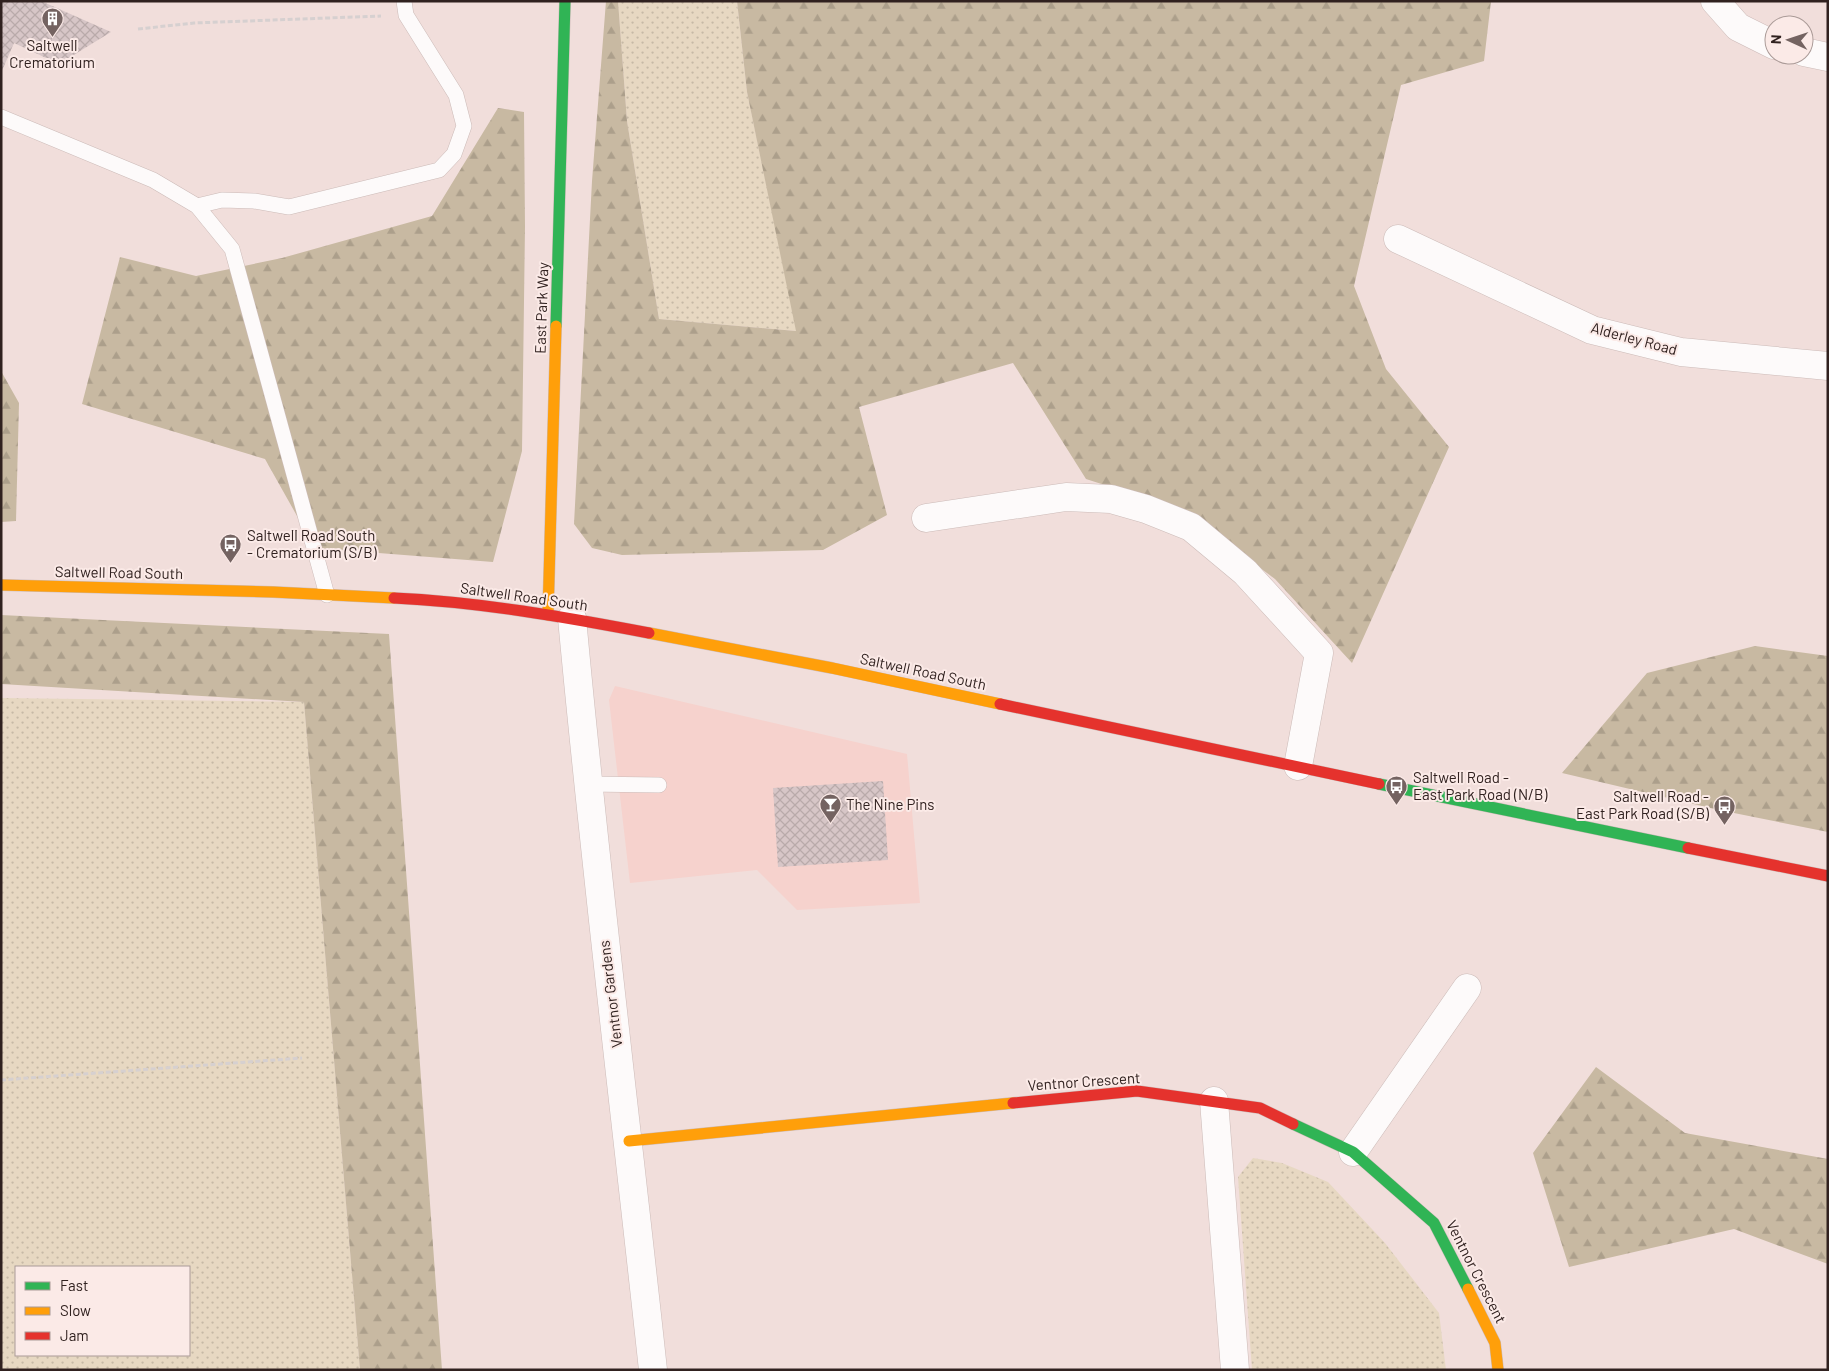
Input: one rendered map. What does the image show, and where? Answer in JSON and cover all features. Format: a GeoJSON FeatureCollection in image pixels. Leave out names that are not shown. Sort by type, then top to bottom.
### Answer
{"type":"FeatureCollection","features":[{"type":"Feature","properties":{"kind":"street","name":"East Park Way"},"geometry":{"type":"LineString","coordinates":[[560,616],[565,1]]}},
{"type":"Feature","properties":{"kind":"street"},"geometry":{"type":"LineString","coordinates":[[1714,1],[1738,27],[1764,40]]}},
{"type":"Feature","properties":{"kind":"street"},"geometry":{"type":"LineString","coordinates":[[1814,54],[1828,57]]}},
{"type":"Feature","properties":{"kind":"street","name":"Alderley Road"},"geometry":{"type":"LineString","coordinates":[[1398,239],[1592,330],[1681,352],[1828,366]]}},
{"type":"Feature","properties":{"kind":"street"},"geometry":{"type":"LineString","coordinates":[[926,518],[1066,497],[1111,499],[1146,509],[1190,527],[1246,572],[1319,653],[1298,766]]}},
{"type":"Feature","properties":{"kind":"street","name":"Saltwell Road South"},"geometry":{"type":"LineString","coordinates":[[1,585],[439,600],[560,616],[832,668],[1550,820],[1828,876]]}},
{"type":"Feature","properties":{"kind":"street","name":"Ventnor Gardens"},"geometry":{"type":"LineString","coordinates":[[560,616],[587,784],[629,1141],[652,1370]]}},
{"type":"Feature","properties":{"kind":"street"},"geometry":{"type":"LineString","coordinates":[[1353,1152],[1467,988]]}},
{"type":"Feature","properties":{"kind":"street","name":"Ventnor Crescent"},"geometry":{"type":"LineString","coordinates":[[629,1141],[1137,1091],[1260,1108],[1353,1152],[1434,1223],[1495,1343],[1498,1370]]}},
{"type":"Feature","properties":{"kind":"street"},"geometry":{"type":"LineString","coordinates":[[1214,1101],[1235,1370]]}},
{"type":"Feature","properties":{"kind":"lane"},"geometry":{"type":"LineString","coordinates":[[197,206],[222,200],[254,201],[290,207],[439,170],[454,154],[464,126],[456,95],[405,8]]}},
{"type":"Feature","properties":{"kind":"lane"},"geometry":{"type":"LineString","coordinates":[[1,116],[153,180],[197,206],[232,249],[327,595]]}},
{"type":"Feature","properties":{"kind":"lane"},"geometry":{"type":"LineString","coordinates":[[587,784],[659,785]]}},
{"type":"Feature","properties":{"kind":"path"},"geometry":{"type":"LineString","coordinates":[[138,29],[405,8]]}},
{"type":"Feature","properties":{"kind":"path"},"geometry":{"type":"LineString","coordinates":[[1,1080],[302,1058]]}},
{"type":"Feature","properties":{"kind":"shaded area"},"geometry":{"type":"Polygon","coordinates":[[[618,1],[737,1],[747,92],[797,331],[659,319],[627,121],[618,1]]]}},
{"type":"Feature","properties":{"kind":"shaded area"},"geometry":{"type":"Polygon","coordinates":[[[615,686],[907,754],[920,903],[797,910],[757,870],[630,883],[609,700],[615,686]]]}},
{"type":"Feature","properties":{"kind":"shaded area"},"geometry":{"type":"Polygon","coordinates":[[[1,698],[304,702],[360,1370],[1,1370],[1,698]]]}},
{"type":"Feature","properties":{"kind":"shaded area"},"geometry":{"type":"Polygon","coordinates":[[[1253,1158],[1282,1163],[1328,1182],[1385,1243],[1439,1313],[1446,1370],[1252,1370],[1238,1177],[1253,1158]]]}},
{"type":"Feature","properties":{"kind":"green space"},"geometry":{"type":"Polygon","coordinates":[[[606,1],[618,1],[627,121],[659,319],[796,331],[747,92],[737,1],[1491,1],[1484,61],[1401,85],[1354,286],[1386,369],[1449,447],[1352,663],[1275,579],[1182,510],[1086,479],[1013,363],[859,407],[887,515],[823,550],[622,555],[592,548],[574,524],[592,181],[606,1]]]}},
{"type":"Feature","properties":{"kind":"green space"},"geometry":{"type":"Polygon","coordinates":[[[498,108],[524,112],[525,227],[522,451],[493,562],[315,548],[265,459],[82,404],[120,257],[196,276],[282,258],[432,216],[498,108]]]}},
{"type":"Feature","properties":{"kind":"green space"},"geometry":{"type":"Polygon","coordinates":[[[1,371],[19,403],[16,521],[1,522],[1,371]]]}},
{"type":"Feature","properties":{"kind":"green space"},"geometry":{"type":"Polygon","coordinates":[[[1,615],[389,634],[442,1370],[360,1370],[304,702],[1,684],[1,615]]]}},
{"type":"Feature","properties":{"kind":"green space"},"geometry":{"type":"Polygon","coordinates":[[[1755,646],[1828,656],[1828,832],[1719,810],[1562,773],[1647,673],[1755,646]]]}},
{"type":"Feature","properties":{"kind":"green space"},"geometry":{"type":"Polygon","coordinates":[[[1596,1067],[1685,1133],[1828,1159],[1828,1264],[1734,1229],[1569,1267],[1533,1153],[1596,1067]]]}},
{"type":"Feature","properties":{"kind":"building","name":"Saltwell Crematorium"},"geometry":{"type":"Polygon","coordinates":[[[1,1],[41,1],[111,32],[59,64],[14,43],[1,73],[1,1]]]}},
{"type":"Feature","properties":{"kind":"building","name":"The Nine Pins"},"geometry":{"type":"Polygon","coordinates":[[[883,781],[888,860],[778,867],[773,788],[883,781]]]}},
{"type":"Feature","properties":{"kind":"traffic: fast"},"geometry":{"type":"LineString","coordinates":[[556,326],[565,1]]}},
{"type":"Feature","properties":{"kind":"traffic: fast"},"geometry":{"type":"LineString","coordinates":[[1379,784],[1688,848]]}},
{"type":"Feature","properties":{"kind":"traffic: fast"},"geometry":{"type":"LineString","coordinates":[[1293,1124],[1353,1152],[1434,1223],[1468,1289]]}},
{"type":"Feature","properties":{"kind":"traffic: slow"},"geometry":{"type":"LineString","coordinates":[[548,615],[556,326]]}},
{"type":"Feature","properties":{"kind":"traffic: slow"},"geometry":{"type":"LineString","coordinates":[[1,585],[273,592],[394,598]]}},
{"type":"Feature","properties":{"kind":"traffic: slow"},"geometry":{"type":"LineString","coordinates":[[649,633],[832,668],[1000,704]]}},
{"type":"Feature","properties":{"kind":"traffic: slow"},"geometry":{"type":"LineString","coordinates":[[629,1141],[1013,1103]]}},
{"type":"Feature","properties":{"kind":"traffic: slow"},"geometry":{"type":"LineString","coordinates":[[1468,1289],[1495,1343],[1498,1370]]}},
{"type":"Feature","properties":{"kind":"traffic: jam"},"geometry":{"type":"LineString","coordinates":[[394,598],[490,607],[649,633]]}},
{"type":"Feature","properties":{"kind":"traffic: jam"},"geometry":{"type":"LineString","coordinates":[[1000,704],[1379,784]]}},
{"type":"Feature","properties":{"kind":"traffic: jam"},"geometry":{"type":"LineString","coordinates":[[1688,848],[1828,876]]}},
{"type":"Feature","properties":{"kind":"traffic: jam"},"geometry":{"type":"LineString","coordinates":[[1013,1103],[1137,1091],[1260,1108],[1293,1124]]}},
{"type":"Feature","properties":{"kind":"place","name":"Saltwell Crematorium"},"geometry":{"type":"Point","coordinates":[52,37]}},
{"type":"Feature","properties":{"kind":"place","name":"Saltwell Road South - Crematorium (S/B)"},"geometry":{"type":"Point","coordinates":[231,564]}},
{"type":"Feature","properties":{"kind":"place","name":"Saltwell Road - East Park Road (N/B)"},"geometry":{"type":"Point","coordinates":[1397,806]}},
{"type":"Feature","properties":{"kind":"place","name":"The Nine Pins"},"geometry":{"type":"Point","coordinates":[830,824]}},
{"type":"Feature","properties":{"kind":"place","name":"Saltwell Road - East Park Road (S/B)"},"geometry":{"type":"Point","coordinates":[1725,825]}}]}
